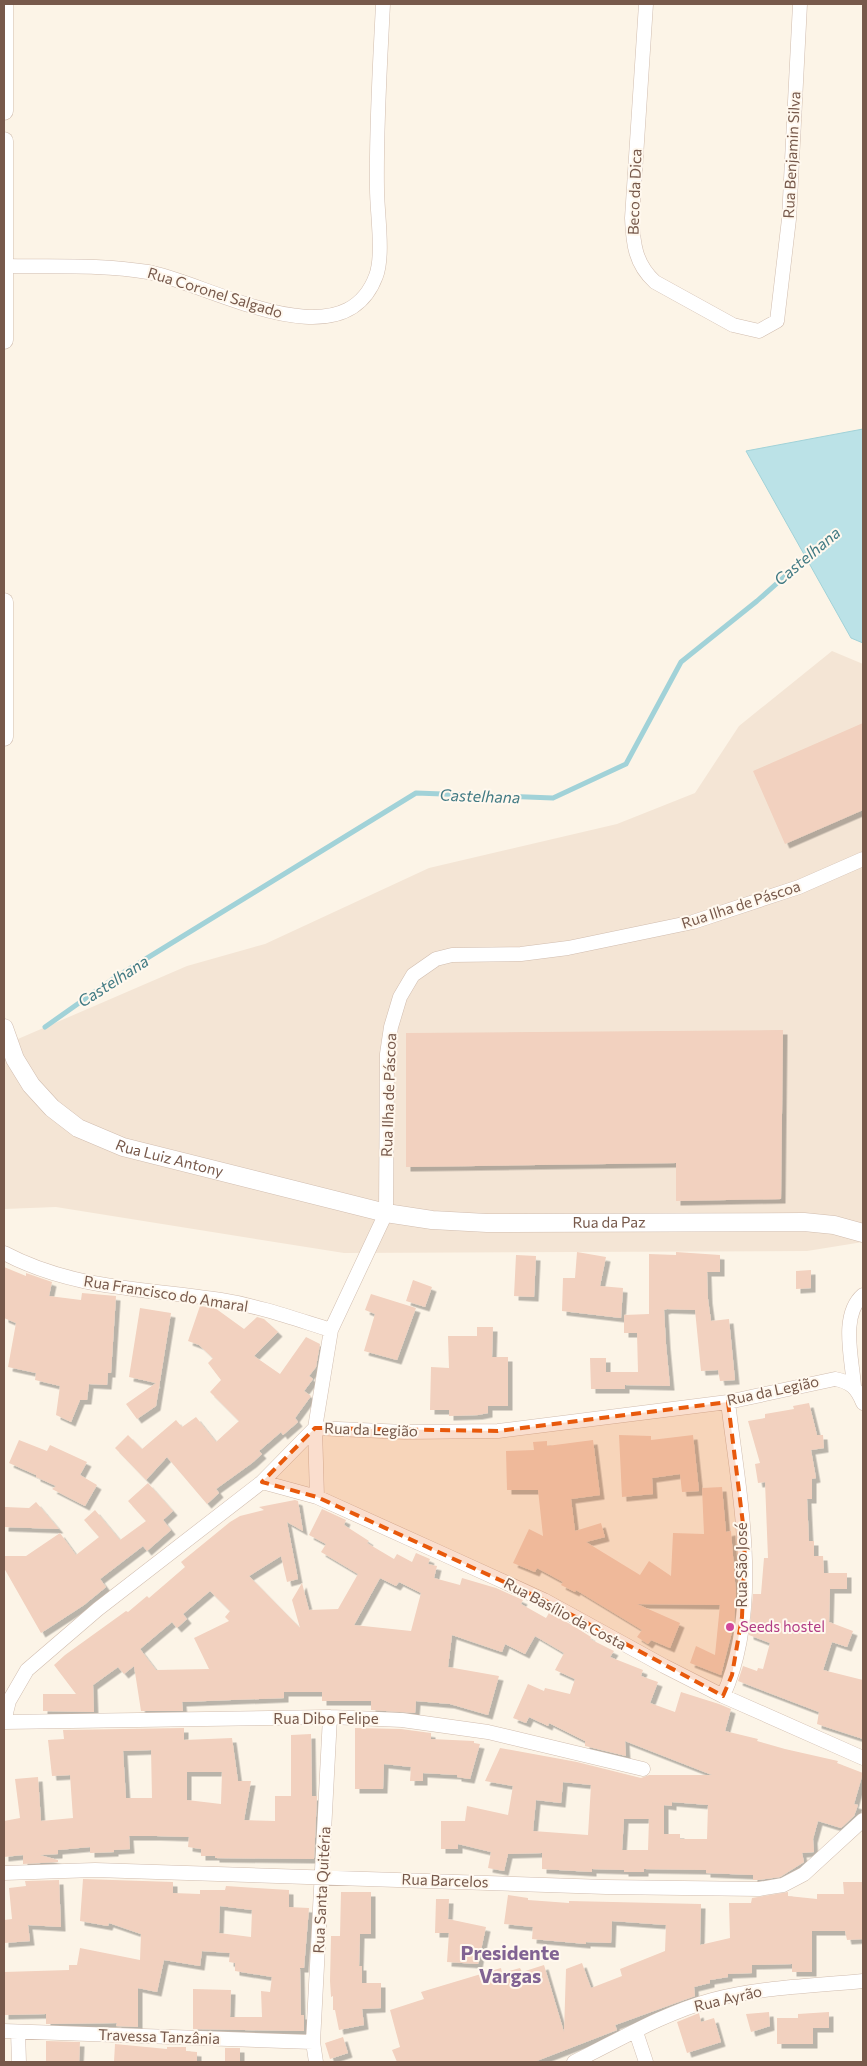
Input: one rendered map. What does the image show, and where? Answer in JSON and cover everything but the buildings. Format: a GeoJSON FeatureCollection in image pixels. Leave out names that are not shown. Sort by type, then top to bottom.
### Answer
{"type":"FeatureCollection","features":[{"type":"Feature","properties":{"kind":"street"},"geometry":{"type":"LineString","coordinates":[[4,4],[4,111]]}},
{"type":"Feature","properties":{"kind":"street","name":"Rua Coronel Salgado"},"geometry":{"type":"LineString","coordinates":[[4,266],[106,268],[149,272],[180,280],[272,313],[308,318],[335,315],[352,307],[367,293],[377,274],[379,246],[377,148],[383,4]]}},
{"type":"Feature","properties":{"kind":"street","name":"Beco da Dica"},"geometry":{"type":"LineString","coordinates":[[646,4],[632,218],[634,246],[639,261],[644,272],[655,282],[733,325],[751,331],[759,331],[770,327],[777,321],[780,306]]}},
{"type":"Feature","properties":{"kind":"street","name":"Rua Benjamin Silva"},"geometry":{"type":"LineString","coordinates":[[780,306],[789,219],[800,4]]}},
{"type":"Feature","properties":{"kind":"street"},"geometry":{"type":"LineString","coordinates":[[4,141],[4,340]]}},
{"type":"Feature","properties":{"kind":"street"},"geometry":{"type":"LineString","coordinates":[[4,602],[4,737]]}},
{"type":"Feature","properties":{"kind":"street","name":"Rua Ilha de Páscoa"},"geometry":{"type":"LineString","coordinates":[[317,1497],[315,1428],[331,1330],[386,1213],[387,1054],[391,1027],[400,997],[413,975],[436,959],[452,955],[521,954],[568,948],[693,922],[799,887],[863,859]]}},
{"type":"Feature","properties":{"kind":"street","name":"Rua Luiz Antony"},"geometry":{"type":"LineString","coordinates":[[4,1028],[15,1059],[31,1085],[52,1108],[78,1128],[132,1149],[386,1213]]}},
{"type":"Feature","properties":{"kind":"street","name":"Rua da Paz"},"geometry":{"type":"LineString","coordinates":[[386,1213],[432,1220],[487,1222],[804,1222],[834,1225],[863,1233]]}},
{"type":"Feature","properties":{"kind":"street","name":"Rua Francisco do Amaral"},"geometry":{"type":"LineString","coordinates":[[4,1253],[43,1271],[66,1278],[100,1285],[171,1292],[224,1301],[264,1310],[331,1330]]}},
{"type":"Feature","properties":{"kind":"street"},"geometry":{"type":"LineString","coordinates":[[863,1294],[857,1300],[850,1319],[854,1386],[863,1403]]}},
{"type":"Feature","properties":{"kind":"street","name":"Rua da Legião"},"geometry":{"type":"LineString","coordinates":[[4,1721],[9,1701],[27,1670],[98,1608],[262,1482],[315,1428],[405,1432],[498,1430],[728,1402],[824,1380],[846,1381],[854,1386]]}},
{"type":"Feature","properties":{"kind":"street","name":"Rua São José"},"geometry":{"type":"LineString","coordinates":[[723,1696],[732,1675],[738,1652],[742,1616],[745,1540],[728,1402]]}},
{"type":"Feature","properties":{"kind":"street","name":"Rua Basílio da Costa"},"geometry":{"type":"LineString","coordinates":[[262,1482],[317,1497],[544,1600],[723,1696],[863,1758]]}},
{"type":"Feature","properties":{"kind":"street","name":"Rua Dibo Felipe"},"geometry":{"type":"LineString","coordinates":[[4,1721],[330,1717],[402,1720],[488,1732],[643,1769]]}},
{"type":"Feature","properties":{"kind":"street","name":"Rua Santa Quitéria"},"geometry":{"type":"LineString","coordinates":[[316,2062],[313,2042],[330,1717]]}},
{"type":"Feature","properties":{"kind":"street","name":"Rua Barcelos"},"geometry":{"type":"LineString","coordinates":[[4,1873],[87,1870],[323,1876],[606,1887],[759,1889],[783,1885],[804,1874],[863,1820]]}},
{"type":"Feature","properties":{"kind":"street","name":"Rua Ayrão"},"geometry":{"type":"LineString","coordinates":[[574,2062],[689,2007],[738,1994],[863,1981]]}},
{"type":"Feature","properties":{"kind":"street","name":"Travessa Tanzânia"},"geometry":{"type":"LineString","coordinates":[[4,2031],[313,2042]]}},
{"type":"Feature","properties":{"kind":"street"},"geometry":{"type":"LineString","coordinates":[[18,2032],[19,2062]]}},
{"type":"Feature","properties":{"kind":"street"},"geometry":{"type":"LineString","coordinates":[[636,2032],[646,2062]]}},
{"type":"Feature","properties":{"kind":"highlighted area"},"geometry":{"type":"Polygon","coordinates":[[[728,1402],[745,1540],[742,1617],[732,1675],[723,1696],[544,1600],[317,1497],[262,1482],[315,1428],[498,1431],[728,1402]]]}},
{"type":"Feature","properties":{"kind":"shaded area"},"geometry":{"type":"Polygon","coordinates":[[[832,651],[863,664],[863,1242],[807,1251],[344,1253],[56,1207],[4,1209],[4,1045],[187,966],[265,944],[429,868],[617,824],[695,793],[739,726],[832,651]]]}},
{"type":"Feature","properties":{"kind":"water"},"geometry":{"type":"Polygon","coordinates":[[[863,429],[863,643],[851,638],[746,451],[863,429]]]}},
{"type":"Feature","properties":{"kind":"waterway","name":"Castelhana"},"geometry":{"type":"LineString","coordinates":[[45,1027],[113,979],[416,793],[553,798],[626,764],[681,662],[757,601],[811,553]]}},
{"type":"Feature","properties":{"kind":"place","name":"Seeds hostel"},"geometry":{"type":"Point","coordinates":[730,1627]}},
{"type":"Feature","properties":{"kind":"district","name":"Presidente Vargas"},"geometry":{"type":"Point","coordinates":[510,1964]}}]}
